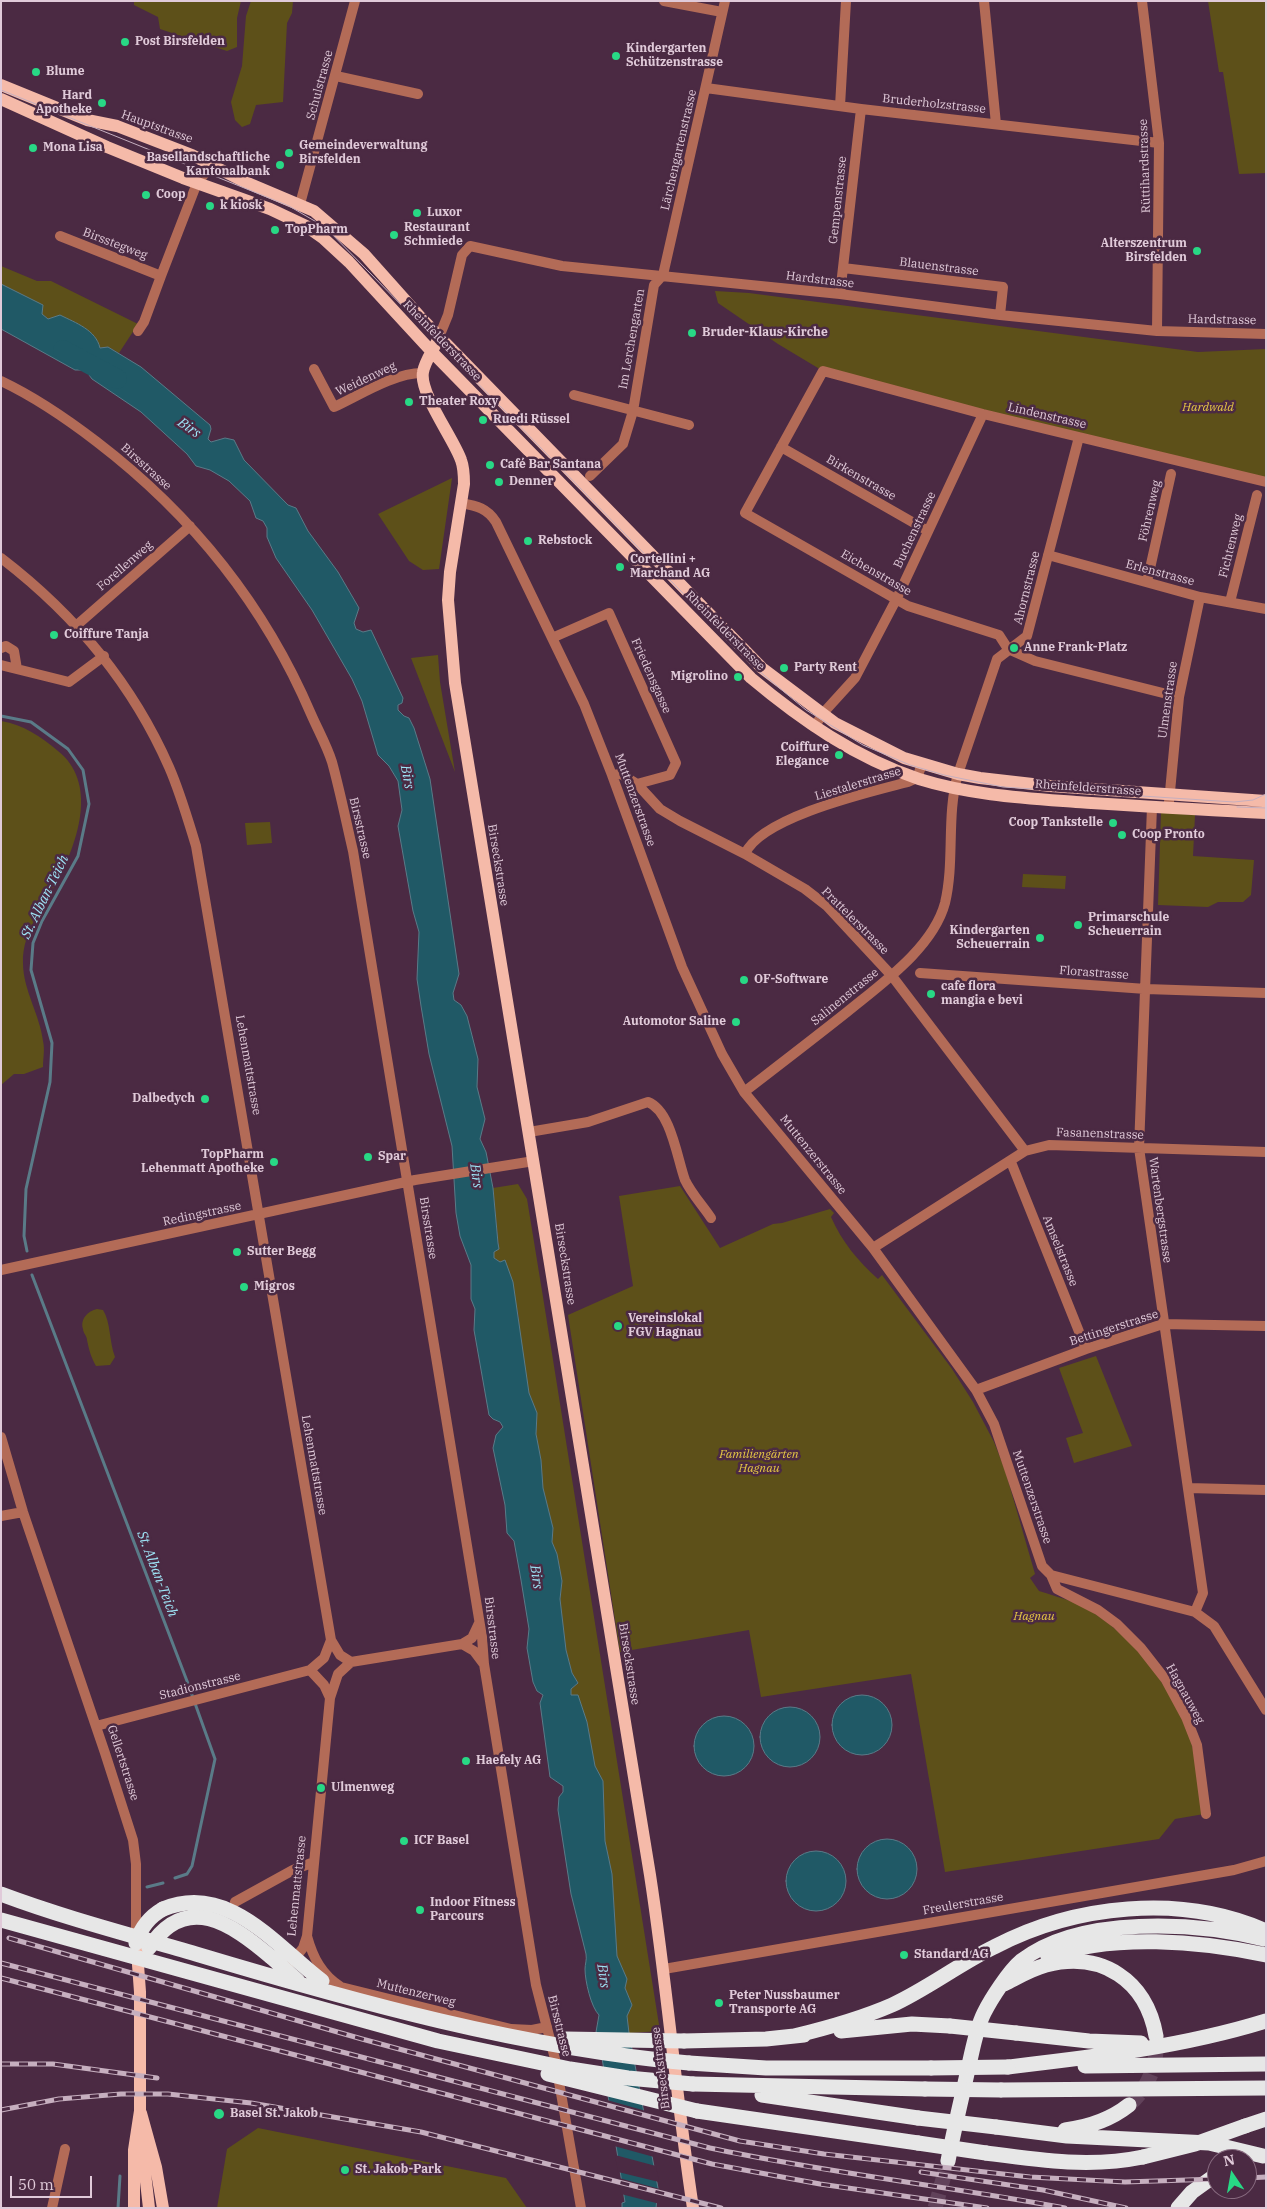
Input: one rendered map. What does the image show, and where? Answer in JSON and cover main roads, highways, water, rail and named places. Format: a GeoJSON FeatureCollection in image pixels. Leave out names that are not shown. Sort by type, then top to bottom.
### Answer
{"type":"FeatureCollection","features":[{"type":"Feature","properties":{"kind":"highway"},"geometry":{"type":"LineString","coordinates":[[1,1894],[244,1969],[468,2028],[602,2053],[689,2063],[766,2068],[1266,2064]]}},
{"type":"Feature","properties":{"kind":"highway"},"geometry":{"type":"LineString","coordinates":[[1180,2042],[1123,2043],[950,2026],[894,2025],[794,2036],[684,2041],[555,2038],[492,2028],[378,2001],[334,1988],[322,1981],[252,1922],[229,1910],[208,1904],[189,1902],[163,1909],[145,1923],[140,1930],[142,1945],[173,1922],[187,1918],[202,1918],[229,1926],[252,1941],[316,1998],[332,2009],[366,2026],[697,2111],[986,2153],[1082,2163],[1114,2162],[1142,2157],[1195,2144],[1266,2119]]}},
{"type":"Feature","properties":{"kind":"highway"},"geometry":{"type":"LineString","coordinates":[[794,2036],[844,2023],[877,2011],[905,1998],[1013,1937],[1084,1915],[1127,1910],[1185,1911],[1231,1919],[1263,1936]]}},
{"type":"Feature","properties":{"kind":"highway"},"geometry":{"type":"LineString","coordinates":[[1,1920],[438,2041],[570,2069],[698,2084],[918,2118],[1039,2131],[1066,2136],[1209,2143],[1264,2155]]}},
{"type":"Feature","properties":{"kind":"highway"},"geometry":{"type":"LineString","coordinates":[[948,2161],[982,2016],[1015,1968],[1033,1953],[1072,1938],[1102,1931],[1162,1926],[1263,1936]]}},
{"type":"Feature","properties":{"kind":"highway"},"geometry":{"type":"LineString","coordinates":[[1003,1985],[1017,1973],[1042,1959],[1076,1948],[1108,1944],[1187,1944],[1266,1955]]}},
{"type":"Feature","properties":{"kind":"highway"},"geometry":{"type":"LineString","coordinates":[[1003,1985],[1046,1965],[1075,1962],[1102,1966],[1119,1974],[1140,1994],[1149,2011],[1156,2036]]}},
{"type":"Feature","properties":{"kind":"highway"},"geometry":{"type":"LineString","coordinates":[[1008,2067],[1114,2054],[1218,2034],[1266,2021]]}},
{"type":"Feature","properties":{"kind":"highway"},"geometry":{"type":"LineString","coordinates":[[698,2084],[1001,2090],[1266,2088]]}},
{"type":"Feature","properties":{"kind":"highway"},"geometry":{"type":"LineString","coordinates":[[1039,2131],[1073,2129],[1096,2124],[1114,2116],[1130,2105]]}},
{"type":"Feature","properties":{"kind":"highway"},"geometry":{"type":"LineString","coordinates":[[1179,2207],[1192,2192],[1207,2181]]}},
{"type":"Feature","properties":{"kind":"main road","name":"Hauptstrasse"},"geometry":{"type":"LineString","coordinates":[[1,85],[87,120],[117,126],[165,144],[300,204]]}},
{"type":"Feature","properties":{"kind":"main road"},"geometry":{"type":"LineString","coordinates":[[1,99],[94,142],[292,219],[300,204]]}},
{"type":"Feature","properties":{"kind":"main road","name":"Rheinfelderstrasse"},"geometry":{"type":"LineString","coordinates":[[300,204],[320,216],[364,254],[439,337],[762,668],[822,714],[865,739],[922,764],[958,774],[1003,782],[1266,801]]}},
{"type":"Feature","properties":{"kind":"main road","name":"Rheinfelderstrasse"},"geometry":{"type":"LineString","coordinates":[[292,219],[323,238],[349,262],[432,352],[751,678],[784,706],[814,727],[858,752],[917,778],[954,788],[1002,796],[1266,813]]}},
{"type":"Feature","properties":{"kind":"main road"},"geometry":{"type":"LineString","coordinates":[[432,352],[439,337]]}},
{"type":"Feature","properties":{"kind":"main road","name":"Birseckstrasse"},"geometry":{"type":"LineString","coordinates":[[432,352],[422,373],[427,392],[462,461],[464,484],[450,572],[448,622],[464,742],[650,1875],[664,1969],[693,2208]]}},
{"type":"Feature","properties":{"kind":"main road"},"geometry":{"type":"LineString","coordinates":[[142,1945],[138,1966],[140,2111],[143,2163],[149,2208]]}},
{"type":"Feature","properties":{"kind":"main road"},"geometry":{"type":"LineString","coordinates":[[134,2208],[134,2150],[140,2111]]}},
{"type":"Feature","properties":{"kind":"main road"},"geometry":{"type":"LineString","coordinates":[[140,2111],[156,2167],[163,2208]]}},
{"type":"Feature","properties":{"kind":"water"},"geometry":{"type":"Polygon","coordinates":[[[1,284],[43,305],[42,314],[48,319],[60,315],[72,321],[90,332],[100,348],[108,347],[141,367],[210,425],[211,429],[208,439],[211,442],[225,438],[234,440],[244,460],[288,505],[296,508],[308,531],[338,572],[359,608],[354,623],[356,629],[363,632],[371,630],[403,698],[402,703],[398,705],[398,710],[409,718],[414,728],[430,779],[459,974],[453,993],[454,1000],[461,1005],[467,1016],[478,1059],[477,1087],[485,1119],[480,1139],[486,1152],[493,1188],[499,1249],[494,1252],[494,1258],[500,1262],[505,1260],[513,1282],[529,1393],[537,1413],[536,1434],[541,1460],[543,1488],[553,1528],[552,1542],[557,1554],[562,1581],[560,1599],[566,1650],[572,1673],[578,1683],[571,1689],[571,1695],[578,1695],[587,1722],[595,1766],[603,1781],[605,1841],[612,1874],[617,1956],[627,1979],[625,1988],[632,2005],[627,2016],[629,2033],[658,2188],[656,2208],[622,2208],[622,2203],[625,2202],[598,2033],[596,2032],[599,2015],[593,2006],[587,1987],[586,1954],[571,1894],[558,1810],[559,1797],[563,1792],[563,1786],[550,1777],[540,1703],[543,1695],[537,1691],[533,1682],[527,1648],[529,1629],[521,1580],[514,1541],[507,1533],[505,1505],[493,1448],[496,1435],[503,1427],[500,1422],[489,1415],[474,1330],[475,1309],[471,1299],[471,1265],[460,1236],[456,1213],[452,1146],[429,1054],[421,1006],[417,979],[419,932],[413,911],[398,826],[402,810],[398,781],[389,766],[378,755],[362,701],[352,679],[312,610],[276,558],[267,537],[267,528],[263,521],[256,518],[250,501],[229,481],[210,470],[196,466],[187,454],[141,412],[92,379],[89,375],[95,362],[90,360],[82,370],[75,370],[1,329],[1,284]]]}},
{"type":"Feature","properties":{"kind":"water"},"geometry":{"type":"Polygon","coordinates":[[[856,1695],[868,1695],[879,1700],[887,1708],[892,1719],[890,1737],[879,1750],[868,1755],[856,1755],[845,1750],[837,1742],[832,1731],[832,1719],[837,1708],[845,1700],[856,1695]]]}},
{"type":"Feature","properties":{"kind":"water"},"geometry":{"type":"Polygon","coordinates":[[[784,1707],[796,1707],[807,1712],[815,1720],[820,1731],[818,1749],[807,1762],[796,1767],[784,1767],[773,1762],[765,1754],[760,1743],[760,1731],[765,1720],[773,1712],[784,1707]]]}},
{"type":"Feature","properties":{"kind":"water"},"geometry":{"type":"Polygon","coordinates":[[[718,1716],[730,1716],[741,1721],[749,1729],[754,1740],[752,1758],[741,1771],[730,1776],[718,1776],[707,1771],[699,1763],[694,1752],[694,1740],[699,1729],[707,1721],[718,1716]]]}},
{"type":"Feature","properties":{"kind":"water"},"geometry":{"type":"Polygon","coordinates":[[[887,1839],[903,1844],[908,1848],[912,1853],[917,1869],[912,1885],[908,1890],[903,1894],[887,1899],[871,1894],[866,1890],[862,1885],[857,1869],[862,1853],[866,1848],[871,1844],[887,1839]]]}},
{"type":"Feature","properties":{"kind":"water"},"geometry":{"type":"Polygon","coordinates":[[[816,1851],[833,1856],[841,1864],[846,1881],[841,1898],[833,1906],[816,1911],[799,1906],[791,1898],[786,1881],[791,1864],[799,1856],[816,1851]]]}},
{"type":"Feature","properties":{"kind":"waterway","name":"Birs"},"geometry":{"type":"LineString","coordinates":[[63,350],[117,379]]}},
{"type":"Feature","properties":{"kind":"waterway","name":"St. Alban-Teich"},"geometry":{"type":"LineString","coordinates":[[1,716],[31,722],[68,749],[83,770],[89,804],[78,856],[42,921],[33,943],[31,970],[52,1043],[50,1082],[26,1189],[24,1236],[27,1251]]}},
{"type":"Feature","properties":{"kind":"waterway","name":"St. Alban-Teich"},"geometry":{"type":"LineString","coordinates":[[32,1275],[215,1759],[192,1866],[187,1874],[175,1878]]}},
{"type":"Feature","properties":{"kind":"waterway","name":"St. Alban-Teich"},"geometry":{"type":"LineString","coordinates":[[147,1887],[163,1883]]}},
{"type":"Feature","properties":{"kind":"waterway","name":"St. Alban-Teich"},"geometry":{"type":"LineString","coordinates":[[118,2208],[120,2176]]}},
{"type":"Feature","properties":{"kind":"tunnel"},"geometry":{"type":"LineString","coordinates":[[1129,2105],[1142,2090],[1151,2074],[1156,2056],[1156,2036]]}},
{"type":"Feature","properties":{"kind":"tunnel"},"geometry":{"type":"LineString","coordinates":[[935,2208],[948,2161]]}},
{"type":"Feature","properties":{"kind":"tram line"},"geometry":{"type":"LineString","coordinates":[[1,90],[289,206],[325,227],[759,671],[806,710],[863,745],[910,765],[944,775],[1003,787],[1234,802],[1253,800],[1266,794]]}},
{"type":"Feature","properties":{"kind":"tram line"},"geometry":{"type":"LineString","coordinates":[[1237,807],[1266,808]]}},
{"type":"Feature","properties":{"kind":"railway"},"geometry":{"type":"LineString","coordinates":[[9,1938],[362,2039],[740,2141],[824,2154],[1030,2177],[1125,2182],[1207,2179]]}},
{"type":"Feature","properties":{"kind":"railway"},"geometry":{"type":"LineString","coordinates":[[1,1963],[710,2148],[799,2165],[1065,2208]]}},
{"type":"Feature","properties":{"kind":"railway"},"geometry":{"type":"LineString","coordinates":[[1,1978],[712,2164],[820,2184],[987,2208]]}},
{"type":"Feature","properties":{"kind":"railway"},"geometry":{"type":"LineString","coordinates":[[1,2064],[53,2064],[157,2078]]}},
{"type":"Feature","properties":{"kind":"railway"},"geometry":{"type":"LineString","coordinates":[[1,2110],[59,2099],[121,2094],[168,2094],[251,2103],[421,2132],[721,2208]]}},
{"type":"Feature","properties":{"kind":"railway"},"geometry":{"type":"LineString","coordinates":[[921,2172],[1043,2190],[1126,2208]]}},
{"type":"Feature","properties":{"kind":"railway"},"geometry":{"type":"LineString","coordinates":[[1257,2177],[1266,2177]]}},
{"type":"Feature","properties":{"kind":"place","name":"Post Birsfelden"},"geometry":{"type":"Point","coordinates":[125,42]}},
{"type":"Feature","properties":{"kind":"place","name":"Kindergarten Schützenstrasse"},"geometry":{"type":"Point","coordinates":[616,56]}},
{"type":"Feature","properties":{"kind":"place","name":"Blume"},"geometry":{"type":"Point","coordinates":[36,72]}},
{"type":"Feature","properties":{"kind":"place","name":"Hard Apotheke"},"geometry":{"type":"Point","coordinates":[102,103]}},
{"type":"Feature","properties":{"kind":"place","name":"Mona Lisa"},"geometry":{"type":"Point","coordinates":[33,148]}},
{"type":"Feature","properties":{"kind":"place","name":"Gemeindeverwaltung Birsfelden"},"geometry":{"type":"Point","coordinates":[289,153]}},
{"type":"Feature","properties":{"kind":"place","name":"Basellandschaftliche Kantonalbank"},"geometry":{"type":"Point","coordinates":[280,165]}},
{"type":"Feature","properties":{"kind":"place","name":"Coop"},"geometry":{"type":"Point","coordinates":[146,195]}},
{"type":"Feature","properties":{"kind":"place","name":"k kiosk"},"geometry":{"type":"Point","coordinates":[210,206]}},
{"type":"Feature","properties":{"kind":"place","name":"Luxor"},"geometry":{"type":"Point","coordinates":[417,213]}},
{"type":"Feature","properties":{"kind":"place","name":"TopPharm"},"geometry":{"type":"Point","coordinates":[275,230]}},
{"type":"Feature","properties":{"kind":"place","name":"Restaurant Schmiede"},"geometry":{"type":"Point","coordinates":[394,235]}},
{"type":"Feature","properties":{"kind":"place","name":"Alterszentrum Birsfelden"},"geometry":{"type":"Point","coordinates":[1197,251]}},
{"type":"Feature","properties":{"kind":"place","name":"Bruder-Klaus-Kirche"},"geometry":{"type":"Point","coordinates":[692,333]}},
{"type":"Feature","properties":{"kind":"place","name":"Theater Roxy"},"geometry":{"type":"Point","coordinates":[409,402]}},
{"type":"Feature","properties":{"kind":"place","name":"Ruedi Rüssel"},"geometry":{"type":"Point","coordinates":[483,420]}},
{"type":"Feature","properties":{"kind":"place","name":"Café Bar Santana"},"geometry":{"type":"Point","coordinates":[490,465]}},
{"type":"Feature","properties":{"kind":"place","name":"Denner"},"geometry":{"type":"Point","coordinates":[499,482]}},
{"type":"Feature","properties":{"kind":"place","name":"Rebstock"},"geometry":{"type":"Point","coordinates":[528,541]}},
{"type":"Feature","properties":{"kind":"place","name":"Cortellini + Marchand AG"},"geometry":{"type":"Point","coordinates":[620,567]}},
{"type":"Feature","properties":{"kind":"place","name":"Coiffure Tanja"},"geometry":{"type":"Point","coordinates":[54,635]}},
{"type":"Feature","properties":{"kind":"place","name":"Anne Frank-Platz"},"geometry":{"type":"Point","coordinates":[1014,648]}},
{"type":"Feature","properties":{"kind":"place","name":"Party Rent"},"geometry":{"type":"Point","coordinates":[784,668]}},
{"type":"Feature","properties":{"kind":"place","name":"Migrolino"},"geometry":{"type":"Point","coordinates":[738,677]}},
{"type":"Feature","properties":{"kind":"place","name":"Coiffure Elegance"},"geometry":{"type":"Point","coordinates":[839,755]}},
{"type":"Feature","properties":{"kind":"place","name":"Coop Tankstelle"},"geometry":{"type":"Point","coordinates":[1113,823]}},
{"type":"Feature","properties":{"kind":"place","name":"Coop Pronto"},"geometry":{"type":"Point","coordinates":[1122,835]}},
{"type":"Feature","properties":{"kind":"place","name":"Primarschule Scheuerrain"},"geometry":{"type":"Point","coordinates":[1078,925]}},
{"type":"Feature","properties":{"kind":"place","name":"Kindergarten Scheuerrain"},"geometry":{"type":"Point","coordinates":[1040,938]}},
{"type":"Feature","properties":{"kind":"place","name":"OF-Software"},"geometry":{"type":"Point","coordinates":[744,980]}},
{"type":"Feature","properties":{"kind":"place","name":"cafe flora mangia e bevi"},"geometry":{"type":"Point","coordinates":[931,994]}},
{"type":"Feature","properties":{"kind":"place","name":"Automotor Saline"},"geometry":{"type":"Point","coordinates":[736,1022]}},
{"type":"Feature","properties":{"kind":"place","name":"Dalbedych"},"geometry":{"type":"Point","coordinates":[205,1099]}},
{"type":"Feature","properties":{"kind":"place","name":"Spar"},"geometry":{"type":"Point","coordinates":[368,1157]}},
{"type":"Feature","properties":{"kind":"place","name":"TopPharm Lehenmatt Apotheke"},"geometry":{"type":"Point","coordinates":[274,1162]}},
{"type":"Feature","properties":{"kind":"place","name":"Sutter Begg"},"geometry":{"type":"Point","coordinates":[237,1252]}},
{"type":"Feature","properties":{"kind":"place","name":"Migros"},"geometry":{"type":"Point","coordinates":[244,1287]}},
{"type":"Feature","properties":{"kind":"place","name":"Vereinslokal FGV Hagnau"},"geometry":{"type":"Point","coordinates":[618,1326]}},
{"type":"Feature","properties":{"kind":"place","name":"Haefely AG"},"geometry":{"type":"Point","coordinates":[466,1761]}},
{"type":"Feature","properties":{"kind":"place","name":"Ulmenweg"},"geometry":{"type":"Point","coordinates":[321,1788]}},
{"type":"Feature","properties":{"kind":"place","name":"ICF Basel"},"geometry":{"type":"Point","coordinates":[404,1841]}},
{"type":"Feature","properties":{"kind":"place","name":"Indoor Fitness Parcours"},"geometry":{"type":"Point","coordinates":[420,1910]}},
{"type":"Feature","properties":{"kind":"place","name":"Standard AG"},"geometry":{"type":"Point","coordinates":[904,1955]}},
{"type":"Feature","properties":{"kind":"place","name":"Peter Nussbaumer Transporte AG"},"geometry":{"type":"Point","coordinates":[719,2003]}},
{"type":"Feature","properties":{"kind":"place","name":"Basel St. Jakob"},"geometry":{"type":"Point","coordinates":[219,2114]}},
{"type":"Feature","properties":{"kind":"place","name":"St. Jakob-Park"},"geometry":{"type":"Point","coordinates":[345,2170]}},
{"type":"Feature","properties":{"kind":"park label","name":"Hardwald"},"geometry":{"type":"Point","coordinates":[1208,408]}},
{"type":"Feature","properties":{"kind":"park label","name":"Familiengärten Hagnau"},"geometry":{"type":"Point","coordinates":[759,1462]}},
{"type":"Feature","properties":{"kind":"park label","name":"Hagnau"},"geometry":{"type":"Point","coordinates":[1034,1617]}}]}
